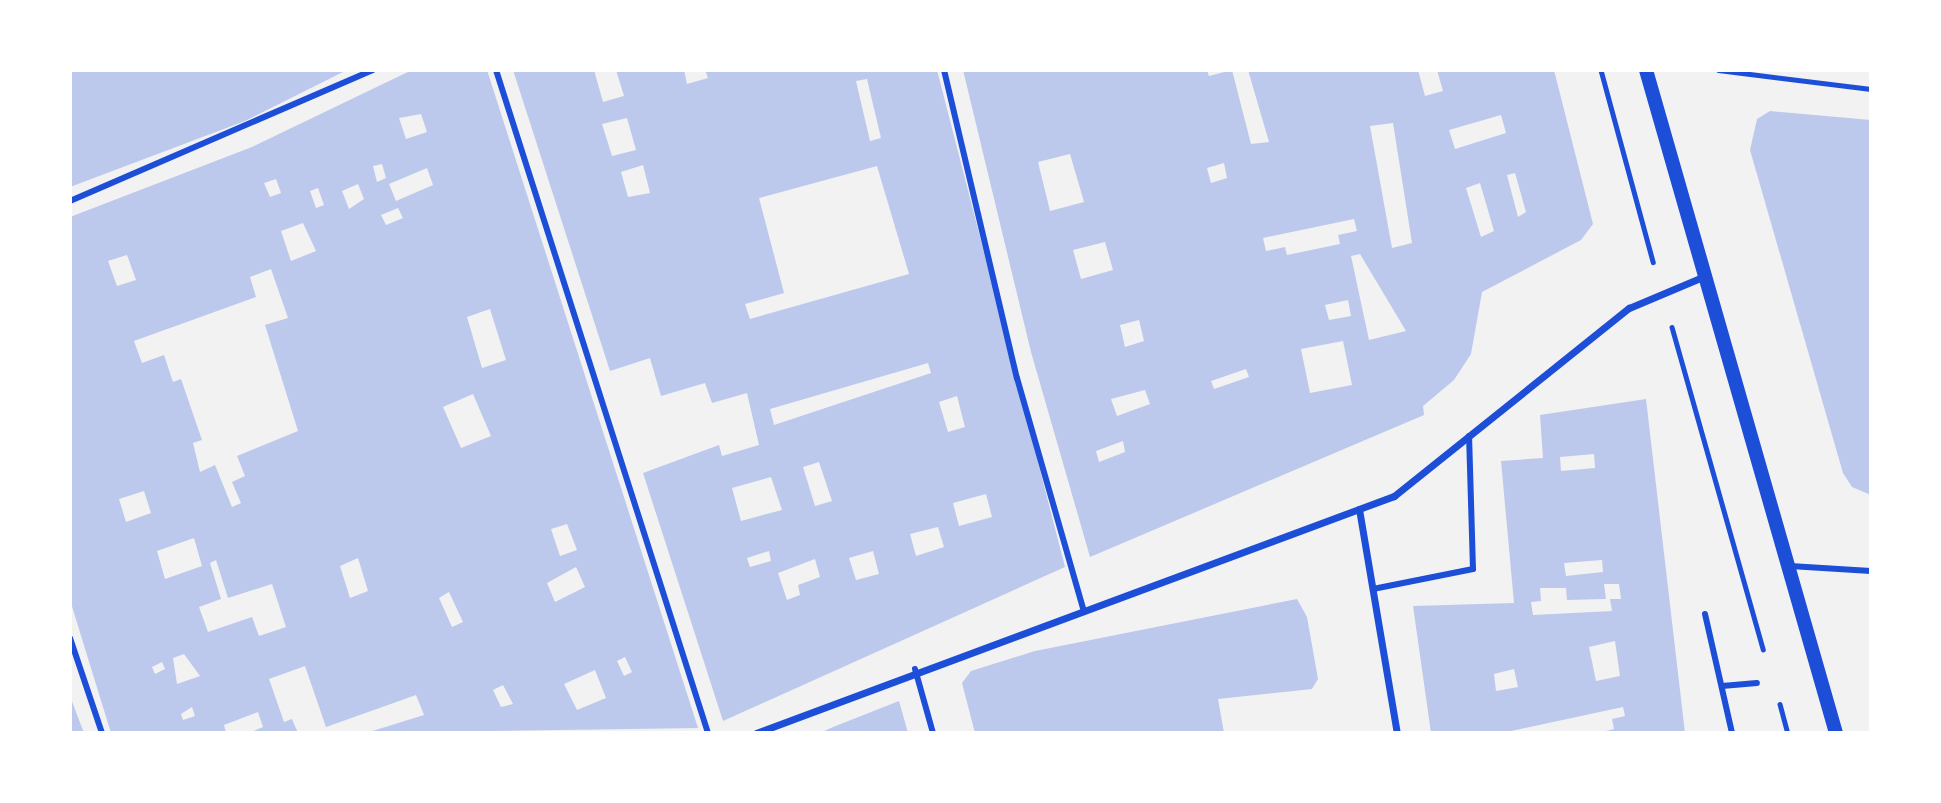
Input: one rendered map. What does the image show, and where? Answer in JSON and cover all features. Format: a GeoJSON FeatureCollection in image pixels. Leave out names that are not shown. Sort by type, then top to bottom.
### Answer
{"type":"FeatureCollection","features":[{"type":"Feature","properties":{"kind":"main road"},"geometry":{"type":"LineString","coordinates":[[1646,70],[1707,275],[1836,733]]}},
{"type":"Feature","properties":{"kind":"street"},"geometry":{"type":"LineString","coordinates":[[70,201],[373,70]]}},
{"type":"Feature","properties":{"kind":"street"},"geometry":{"type":"LineString","coordinates":[[496,70],[708,733]]}},
{"type":"Feature","properties":{"kind":"street"},"geometry":{"type":"LineString","coordinates":[[944,70],[1017,378],[1084,611]]}},
{"type":"Feature","properties":{"kind":"street"},"geometry":{"type":"LineString","coordinates":[[756,733],[915,669],[1084,611],[1394,496],[1582,346],[1661,290],[1707,275]]}},
{"type":"Feature","properties":{"kind":"street"},"geometry":{"type":"LineString","coordinates":[[1373,589],[1473,569],[1469,436]]}},
{"type":"Feature","properties":{"kind":"street"},"geometry":{"type":"LineString","coordinates":[[1359,509],[1397,733]]}},
{"type":"Feature","properties":{"kind":"street"},"geometry":{"type":"LineString","coordinates":[[1788,566],[1871,571]]}},
{"type":"Feature","properties":{"kind":"street"},"geometry":{"type":"LineString","coordinates":[[1705,614],[1732,733]]}},
{"type":"Feature","properties":{"kind":"street"},"geometry":{"type":"LineString","coordinates":[[70,638],[102,733]]}},
{"type":"Feature","properties":{"kind":"street"},"geometry":{"type":"LineString","coordinates":[[915,669],[933,733]]}},
{"type":"Feature","properties":{"kind":"street"},"geometry":{"type":"LineString","coordinates":[[1722,686],[1757,682]]}},
{"type":"Feature","properties":{"kind":"lane"},"geometry":{"type":"LineString","coordinates":[[1718,70],[1871,89]]}},
{"type":"Feature","properties":{"kind":"path"},"geometry":{"type":"LineString","coordinates":[[1601,70],[1765,654]]}},
{"type":"Feature","properties":{"kind":"path"},"geometry":{"type":"LineString","coordinates":[[1776,689],[1788,733]]}},
{"type":"Feature","properties":{"kind":"building"},"geometry":{"type":"Polygon","coordinates":[[[70,70],[347,70],[245,121],[70,187],[70,70]]]}},
{"type":"Feature","properties":{"kind":"building"},"geometry":{"type":"Polygon","coordinates":[[[412,70],[487,70],[698,728],[366,733],[424,715],[416,695],[326,727],[305,666],[269,679],[284,722],[292,719],[298,733],[249,733],[263,727],[258,712],[224,725],[226,733],[111,733],[70,600],[70,217],[252,147],[412,70]],[[421,114],[399,118],[406,139],[427,132],[421,114]],[[382,164],[373,166],[377,182],[386,178],[382,164]],[[427,168],[389,184],[396,201],[433,185],[427,168]],[[276,179],[264,183],[270,197],[281,193],[276,179]],[[358,184],[342,191],[349,209],[364,199],[358,184]],[[318,188],[310,191],[316,208],[324,205],[318,188]],[[398,208],[381,215],[386,225],[403,218],[398,208]],[[303,223],[281,231],[291,261],[316,251],[303,223]],[[127,255],[108,261],[117,286],[136,280],[127,255]],[[271,269],[250,277],[256,297],[134,341],[142,363],[164,355],[173,382],[181,379],[202,440],[193,443],[200,472],[215,465],[232,507],[241,503],[232,482],[245,476],[237,456],[298,431],[265,325],[288,318],[271,269]],[[490,309],[467,317],[482,368],[506,360],[490,309]],[[473,394],[443,407],[461,448],[491,436],[473,394]],[[144,491],[119,499],[126,522],[151,513],[144,491]],[[567,524],[551,529],[560,556],[577,550],[567,524]],[[194,538],[157,551],[165,579],[202,566],[194,538]],[[358,558],[340,566],[350,598],[368,591],[358,558]],[[216,560],[210,563],[221,599],[199,607],[208,632],[252,617],[259,636],[286,627],[272,584],[228,598],[216,560]],[[576,567],[547,583],[555,602],[585,587],[576,567]],[[449,592],[439,598],[452,627],[463,622],[449,592]],[[184,654],[173,658],[177,684],[200,676],[184,654]],[[625,657],[617,661],[624,676],[632,672],[625,657]],[[162,662],[152,667],[155,674],[165,669],[162,662]],[[595,670],[564,684],[577,710],[606,698],[595,670]],[[503,685],[493,690],[501,707],[513,704],[503,685]],[[192,707],[181,714],[183,720],[195,716],[192,707]]]}},
{"type":"Feature","properties":{"kind":"building"},"geometry":{"type":"Polygon","coordinates":[[[513,70],[594,70],[603,102],[624,96],[616,70],[684,70],[687,84],[708,78],[705,70],[937,70],[1065,567],[723,721],[643,473],[719,445],[722,456],[759,445],[747,393],[712,403],[705,383],[661,396],[650,358],[610,371],[513,70]],[[867,79],[856,81],[870,141],[881,138],[867,79]],[[627,118],[602,124],[612,156],[636,150],[627,118]],[[643,165],[621,172],[628,197],[650,193],[643,165]],[[877,166],[759,198],[784,293],[745,304],[750,319],[909,274],[877,166]],[[928,363],[770,409],[774,425],[931,373],[928,363]],[[957,396],[939,402],[948,432],[965,427],[957,396]],[[819,462],[803,467],[815,506],[832,501],[819,462]],[[771,477],[732,488],[741,521],[782,510],[771,477]],[[986,494],[953,503],[959,526],[992,517],[986,494]],[[938,527],[910,534],[916,556],[944,547],[938,527]],[[769,551],[747,558],[750,567],[771,561],[769,551]],[[873,551],[849,558],[856,580],[879,574],[873,551]],[[815,559],[778,573],[787,600],[800,595],[798,585],[820,577],[815,559]]]}},
{"type":"Feature","properties":{"kind":"building"},"geometry":{"type":"Polygon","coordinates":[[[963,70],[1207,70],[1209,76],[1232,70],[1251,144],[1269,142],[1248,70],[1418,70],[1425,96],[1443,91],[1437,70],[1554,70],[1593,224],[1581,240],[1482,292],[1471,354],[1454,380],[1423,406],[1424,415],[1090,557],[1031,352],[963,70]],[[1501,115],[1449,130],[1455,149],[1506,133],[1501,115]],[[1393,123],[1370,126],[1392,248],[1412,243],[1393,123]],[[1070,154],[1038,162],[1050,211],[1084,202],[1070,154]],[[1224,163],[1207,168],[1211,183],[1227,178],[1224,163]],[[1515,173],[1507,175],[1518,217],[1526,212],[1515,173]],[[1480,183],[1466,188],[1481,237],[1494,231],[1480,183]],[[1354,219],[1263,238],[1266,251],[1285,247],[1287,255],[1340,244],[1338,235],[1357,231],[1354,219]],[[1105,242],[1073,250],[1081,279],[1113,270],[1105,242]],[[1360,254],[1351,256],[1369,340],[1406,331],[1360,254]],[[1348,300],[1325,305],[1329,320],[1351,316],[1348,300]],[[1139,320],[1120,325],[1125,347],[1144,341],[1139,320]],[[1343,341],[1301,349],[1310,393],[1352,385],[1343,341]],[[1246,369],[1211,381],[1214,389],[1249,377],[1246,369]],[[1145,390],[1111,399],[1117,416],[1150,404],[1145,390]],[[1123,441],[1096,451],[1099,462],[1125,452],[1123,441]]]}},
{"type":"Feature","properties":{"kind":"building"},"geometry":{"type":"Polygon","coordinates":[[[1770,111],[1871,120],[1871,495],[1852,487],[1843,473],[1750,150],[1757,119],[1770,111]]]}},
{"type":"Feature","properties":{"kind":"building"},"geometry":{"type":"Polygon","coordinates":[[[1646,399],[1685,733],[1598,733],[1614,729],[1612,719],[1625,716],[1623,707],[1502,733],[1431,733],[1413,606],[1514,603],[1501,461],[1543,458],[1540,415],[1646,399]],[[1594,454],[1560,457],[1561,471],[1595,468],[1594,454]],[[1602,560],[1564,563],[1566,576],[1603,572],[1602,560]],[[1604,584],[1606,599],[1567,600],[1566,588],[1540,588],[1541,601],[1531,602],[1533,615],[1612,611],[1610,599],[1621,599],[1619,584],[1604,584]],[[1615,641],[1589,647],[1596,681],[1620,676],[1615,641]],[[1514,669],[1494,674],[1496,691],[1518,687],[1514,669]]]}},
{"type":"Feature","properties":{"kind":"building"},"geometry":{"type":"Polygon","coordinates":[[[1297,599],[1307,617],[1318,679],[1312,689],[1218,699],[1224,733],[975,733],[962,683],[971,671],[1035,651],[1297,599]]]}},
{"type":"Feature","properties":{"kind":"building"},"geometry":{"type":"Polygon","coordinates":[[[70,696],[76,712],[84,733],[70,733],[70,696]]]}},
{"type":"Feature","properties":{"kind":"building"},"geometry":{"type":"Polygon","coordinates":[[[899,701],[908,733],[820,733],[833,727],[899,701]]]}}]}
